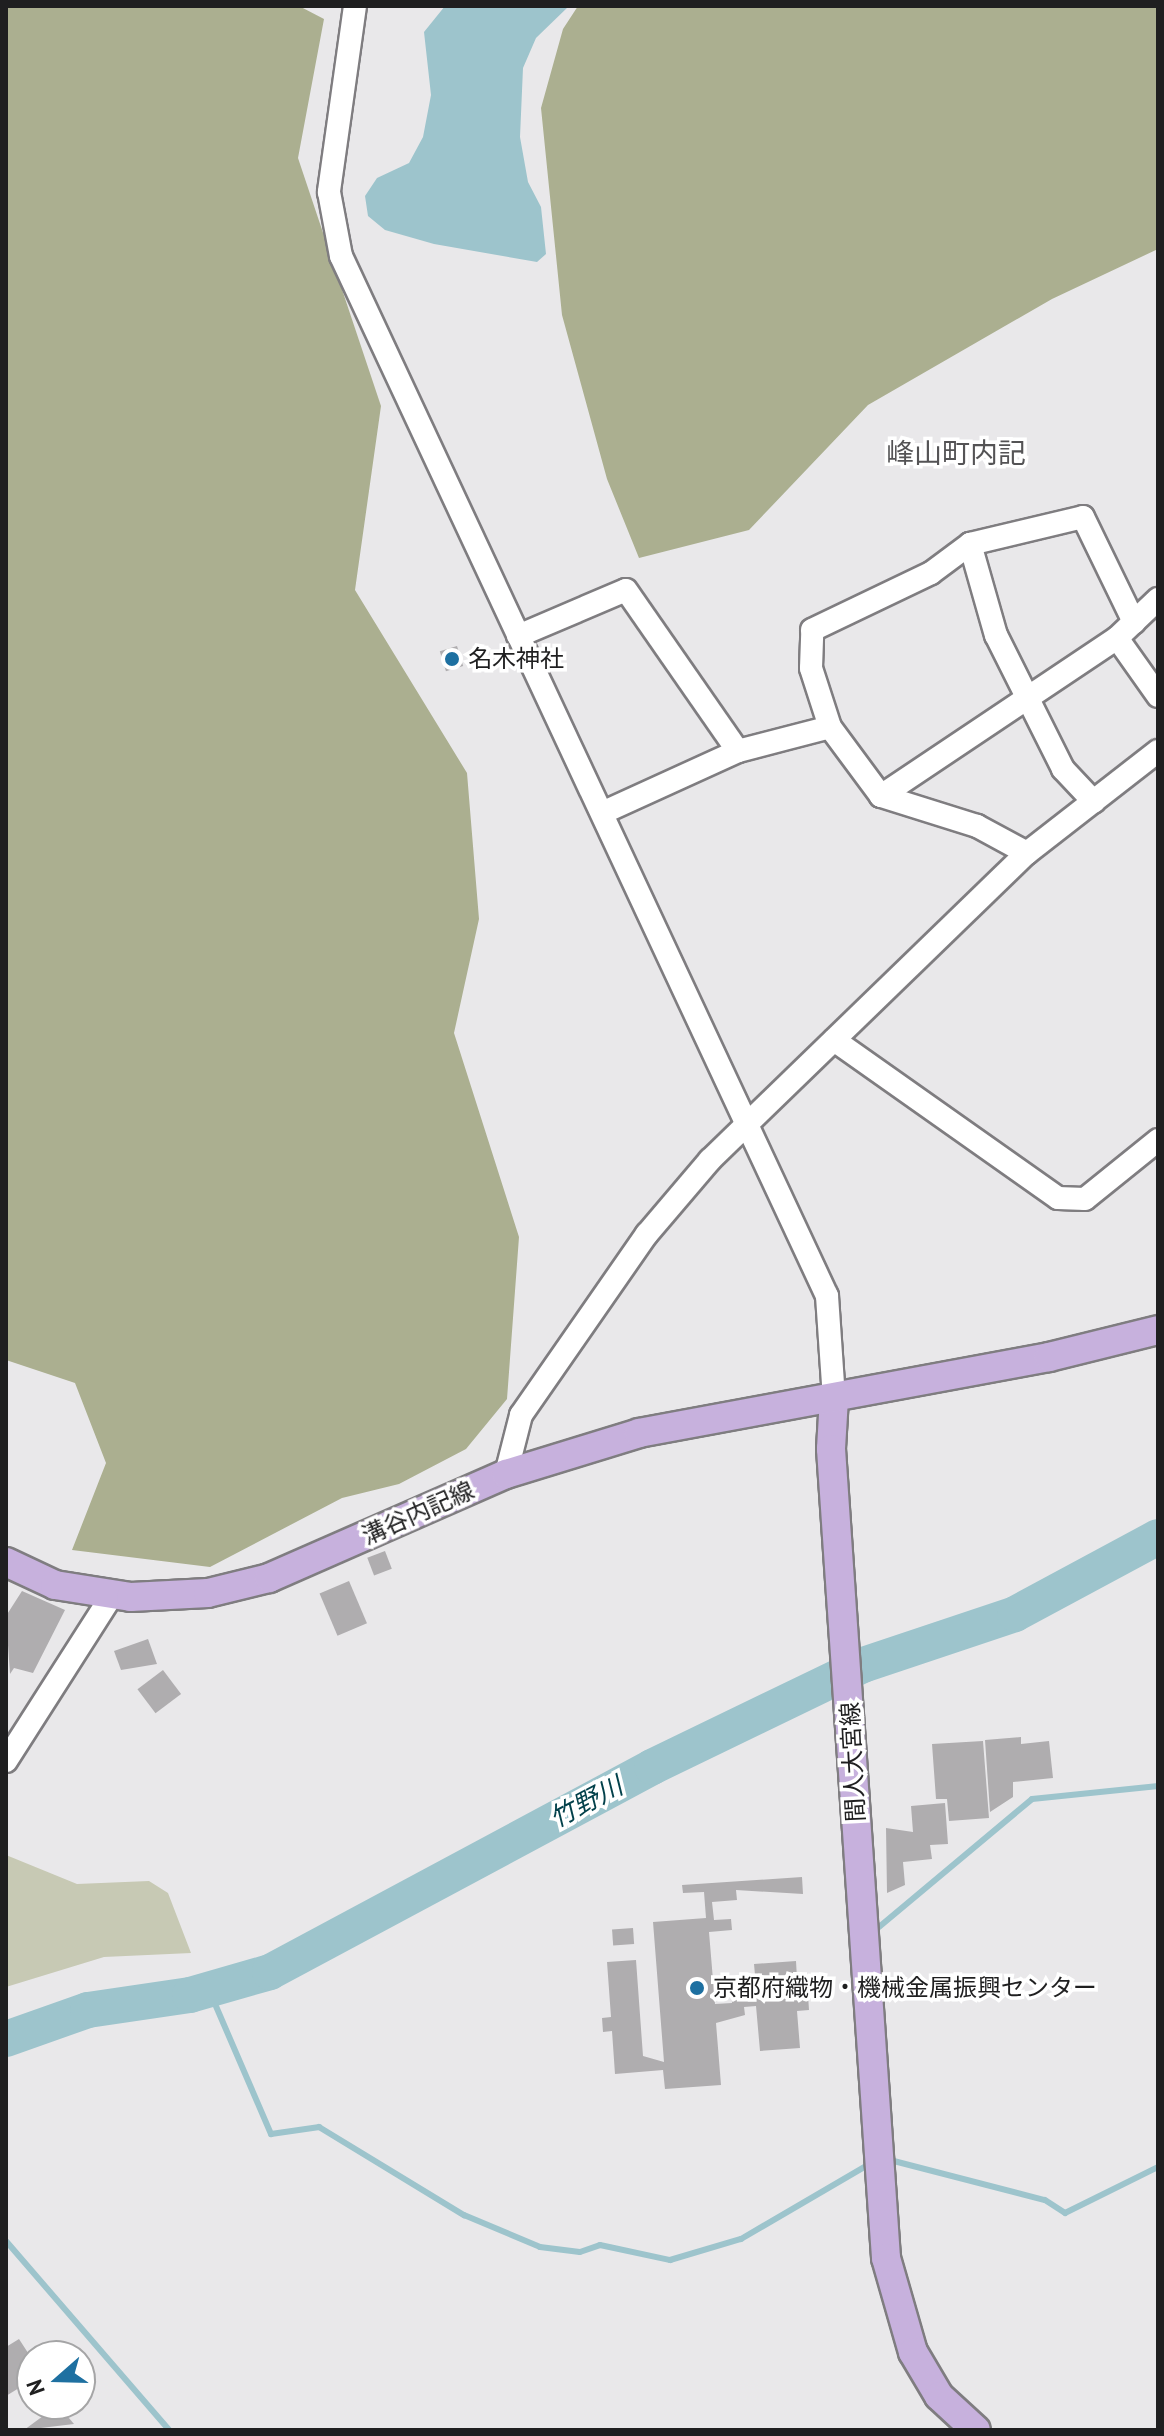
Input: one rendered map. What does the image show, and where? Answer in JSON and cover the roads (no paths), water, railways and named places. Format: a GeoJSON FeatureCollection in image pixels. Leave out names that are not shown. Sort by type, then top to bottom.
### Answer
{"type":"FeatureCollection","features":[{"type":"Feature","properties":{"kind":"main road"},"geometry":{"type":"LineString","coordinates":[[834,1398],[1158,1330]]}},
{"type":"Feature","properties":{"kind":"main road","name":"溝谷内記線"},"geometry":{"type":"LineString","coordinates":[[6,1562],[55,1585],[113,1594],[208,1593],[269,1578],[506,1474],[639,1433],[834,1398]]}},
{"type":"Feature","properties":{"kind":"main road","name":"間人大宮線"},"geometry":{"type":"LineString","coordinates":[[834,1398],[840,1554],[886,2258],[913,2352],[939,2396],[976,2430]]}},
{"type":"Feature","properties":{"kind":"street"},"geometry":{"type":"LineString","coordinates":[[355,6],[329,192],[341,256],[518,636],[751,1120],[827,1296],[834,1398]]}},
{"type":"Feature","properties":{"kind":"street"},"geometry":{"type":"LineString","coordinates":[[1027,853],[977,826],[881,796],[830,727],[811,668],[812,630],[931,573],[970,544],[1083,517],[1134,622]]}},
{"type":"Feature","properties":{"kind":"street"},"geometry":{"type":"LineString","coordinates":[[970,544],[996,635],[1029,692],[1063,769],[1094,802]]}},
{"type":"Feature","properties":{"kind":"street"},"geometry":{"type":"LineString","coordinates":[[518,636],[626,590],[738,751]]}},
{"type":"Feature","properties":{"kind":"street"},"geometry":{"type":"LineString","coordinates":[[881,796],[1029,692],[1117,638],[1158,599]]}},
{"type":"Feature","properties":{"kind":"street"},"geometry":{"type":"LineString","coordinates":[[1117,638],[1158,696]]}},
{"type":"Feature","properties":{"kind":"street"},"geometry":{"type":"LineString","coordinates":[[602,813],[738,751],[830,727]]}},
{"type":"Feature","properties":{"kind":"street"},"geometry":{"type":"LineString","coordinates":[[506,1474],[521,1415],[647,1234],[751,1120],[1027,853],[1158,751]]}},
{"type":"Feature","properties":{"kind":"street"},"geometry":{"type":"LineString","coordinates":[[834,1040],[1058,1198],[1085,1199],[1158,1140]]}},
{"type":"Feature","properties":{"kind":"street"},"geometry":{"type":"LineString","coordinates":[[6,1761],[113,1594]]}},
{"type":"Feature","properties":{"kind":"water"},"geometry":{"type":"Polygon","coordinates":[[[445,6],[569,6],[536,38],[523,68],[520,137],[528,182],[541,207],[546,254],[537,262],[434,244],[385,230],[368,216],[365,196],[377,178],[409,163],[423,137],[431,95],[424,32],[445,6]]]}},
{"type":"Feature","properties":{"kind":"waterway","name":"竹野川"},"geometry":{"type":"LineString","coordinates":[[6,2039],[88,2010],[190,1995],[270,1972],[652,1767],[863,1665],[1015,1614],[1158,1537]]}},
{"type":"Feature","properties":{"kind":"waterway"},"geometry":{"type":"LineString","coordinates":[[879,1927],[1032,1799],[1158,1786]]}},
{"type":"Feature","properties":{"kind":"waterway"},"geometry":{"type":"LineString","coordinates":[[209,1990],[271,2134],[319,2127],[464,2215],[540,2247],[580,2252],[600,2245],[670,2260],[741,2239],[871,2163]]}},
{"type":"Feature","properties":{"kind":"waterway"},"geometry":{"type":"LineString","coordinates":[[886,2159],[1045,2200],[1065,2213],[1158,2167]]}},
{"type":"Feature","properties":{"kind":"waterway"},"geometry":{"type":"LineString","coordinates":[[6,2241],[169,2430]]}},
{"type":"Feature","properties":{"kind":"place","name":"名木神社"},"geometry":{"type":"Point","coordinates":[452,659]}},
{"type":"Feature","properties":{"kind":"place","name":"京都府織物・機械金属振興センター"},"geometry":{"type":"Point","coordinates":[697,1988]}},
{"type":"Feature","properties":{"kind":"district","name":"峰山町内記"},"geometry":{"type":"Point","coordinates":[956,453]}}]}
